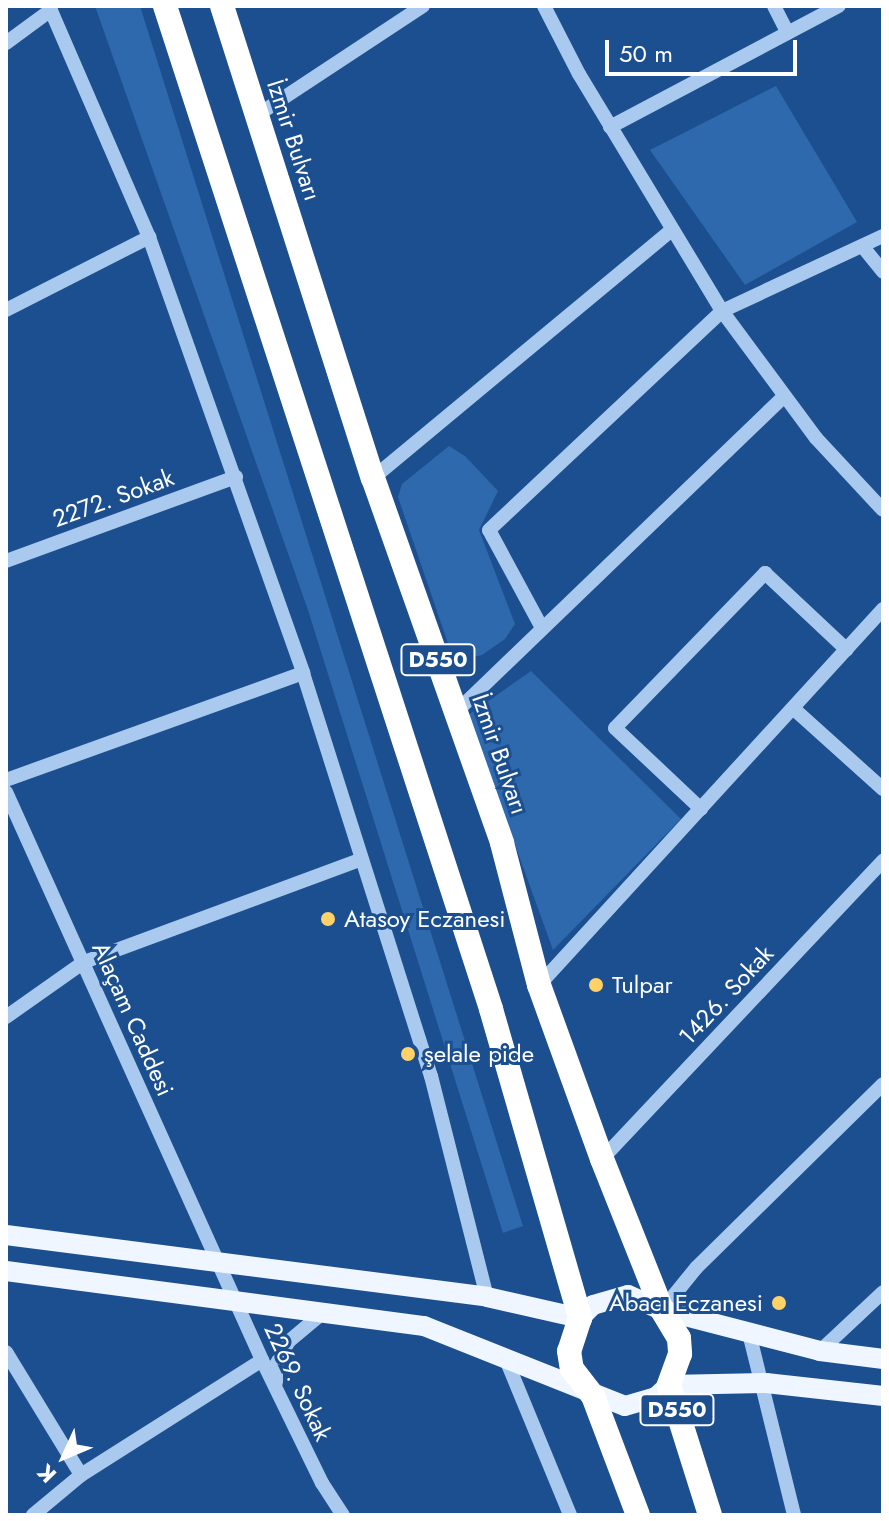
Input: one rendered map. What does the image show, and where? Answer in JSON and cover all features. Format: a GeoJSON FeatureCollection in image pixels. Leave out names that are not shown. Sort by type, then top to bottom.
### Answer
{"type":"FeatureCollection","features":[{"type":"Feature","properties":{"kind":"highway","name":"D550"},"geometry":{"type":"LineString","coordinates":[[165,6],[491,1009],[580,1318],[569,1351],[572,1369],[593,1396],[638,1515]]}},
{"type":"Feature","properties":{"kind":"highway","name":"İzmir Bulvarı"},"geometry":{"type":"LineString","coordinates":[[222,6],[373,478],[502,843],[539,985],[602,1159],[662,1310],[676,1330],[680,1354],[669,1385]]}},
{"type":"Feature","properties":{"kind":"highway","name":"D550"},"geometry":{"type":"LineString","coordinates":[[669,1385],[710,1515]]}},
{"type":"Feature","properties":{"kind":"main road"},"geometry":{"type":"LineString","coordinates":[[6,1235],[487,1297],[580,1318],[593,1305],[628,1295],[662,1310],[820,1351],[883,1359]]}},
{"type":"Feature","properties":{"kind":"main road"},"geometry":{"type":"LineString","coordinates":[[6,1271],[234,1297],[424,1326],[505,1357],[608,1404],[633,1405],[656,1397],[669,1385],[766,1383],[883,1396]]}},
{"type":"Feature","properties":{"kind":"street"},"geometry":{"type":"LineString","coordinates":[[256,116],[423,6]]}},
{"type":"Feature","properties":{"kind":"street"},"geometry":{"type":"LineString","coordinates":[[544,6],[610,127],[722,311],[783,397],[883,510]]}},
{"type":"Feature","properties":{"kind":"street"},"geometry":{"type":"LineString","coordinates":[[774,6],[788,33]]}},
{"type":"Feature","properties":{"kind":"street"},"geometry":{"type":"LineString","coordinates":[[610,127],[839,6]]}},
{"type":"Feature","properties":{"kind":"street"},"geometry":{"type":"LineString","coordinates":[[6,43],[50,8],[149,237],[303,673],[431,1076],[487,1297]]}},
{"type":"Feature","properties":{"kind":"street"},"geometry":{"type":"LineString","coordinates":[[373,478],[672,230]]}},
{"type":"Feature","properties":{"kind":"street"},"geometry":{"type":"LineString","coordinates":[[542,628],[489,530],[722,311],[883,236]]}},
{"type":"Feature","properties":{"kind":"street"},"geometry":{"type":"LineString","coordinates":[[6,310],[149,237]]}},
{"type":"Feature","properties":{"kind":"street"},"geometry":{"type":"LineString","coordinates":[[863,247],[883,272]]}},
{"type":"Feature","properties":{"kind":"street"},"geometry":{"type":"LineString","coordinates":[[456,712],[783,397]]}},
{"type":"Feature","properties":{"kind":"street","name":"2272. Sokak"},"geometry":{"type":"LineString","coordinates":[[6,561],[236,477]]}},
{"type":"Feature","properties":{"kind":"street"},"geometry":{"type":"LineString","coordinates":[[701,809],[615,728],[765,573],[847,650]]}},
{"type":"Feature","properties":{"kind":"street"},"geometry":{"type":"LineString","coordinates":[[539,985],[883,609]]}},
{"type":"Feature","properties":{"kind":"street"},"geometry":{"type":"LineString","coordinates":[[6,780],[303,673]]}},
{"type":"Feature","properties":{"kind":"street"},"geometry":{"type":"LineString","coordinates":[[794,709],[883,789]]}},
{"type":"Feature","properties":{"kind":"street","name":"Alaçam Caddesi"},"geometry":{"type":"LineString","coordinates":[[6,792],[218,1264]]}},
{"type":"Feature","properties":{"kind":"street"},"geometry":{"type":"LineString","coordinates":[[6,1017],[84,962],[362,859]]}},
{"type":"Feature","properties":{"kind":"street","name":"1426. Sokak"},"geometry":{"type":"LineString","coordinates":[[602,1159],[883,861]]}},
{"type":"Feature","properties":{"kind":"street"},"geometry":{"type":"LineString","coordinates":[[662,1310],[696,1268],[883,1084]]}},
{"type":"Feature","properties":{"kind":"street","name":"2269. Sokak"},"geometry":{"type":"LineString","coordinates":[[218,1264],[262,1360],[343,1515]]}},
{"type":"Feature","properties":{"kind":"street"},"geometry":{"type":"LineString","coordinates":[[820,1351],[883,1292]]}},
{"type":"Feature","properties":{"kind":"street"},"geometry":{"type":"LineString","coordinates":[[275,1386],[276,1365],[288,1342],[327,1310]]}},
{"type":"Feature","properties":{"kind":"street"},"geometry":{"type":"LineString","coordinates":[[749,1333],[766,1383],[794,1515]]}},
{"type":"Feature","properties":{"kind":"street"},"geometry":{"type":"LineString","coordinates":[[6,1352],[81,1475]]}},
{"type":"Feature","properties":{"kind":"street"},"geometry":{"type":"LineString","coordinates":[[505,1357],[570,1515]]}},
{"type":"Feature","properties":{"kind":"street"},"geometry":{"type":"LineString","coordinates":[[33,1515],[81,1475],[262,1360]]}},
{"type":"Feature","properties":{"kind":"shaded area"},"geometry":{"type":"Polygon","coordinates":[[[95,6],[140,6],[523,1226],[503,1233],[308,610],[95,6]]]}},
{"type":"Feature","properties":{"kind":"shaded area"},"geometry":{"type":"Polygon","coordinates":[[[776,86],[857,222],[745,285],[650,150],[776,86]]]}},
{"type":"Feature","properties":{"kind":"shaded area"},"geometry":{"type":"Polygon","coordinates":[[[449,446],[465,456],[498,491],[479,530],[515,624],[505,639],[482,655],[454,661],[398,497],[402,484],[449,446]]]}},
{"type":"Feature","properties":{"kind":"shaded area"},"geometry":{"type":"Polygon","coordinates":[[[531,671],[681,819],[553,950],[468,715],[531,671]]]}},
{"type":"Feature","properties":{"kind":"place","name":"Atasoy Eczanesi"},"geometry":{"type":"Point","coordinates":[328,919]}},
{"type":"Feature","properties":{"kind":"place","name":"Tulpar"},"geometry":{"type":"Point","coordinates":[596,985]}},
{"type":"Feature","properties":{"kind":"place","name":"şelale pide"},"geometry":{"type":"Point","coordinates":[408,1054]}},
{"type":"Feature","properties":{"kind":"place","name":"Abacı Eczanesi"},"geometry":{"type":"Point","coordinates":[779,1303]}}]}
